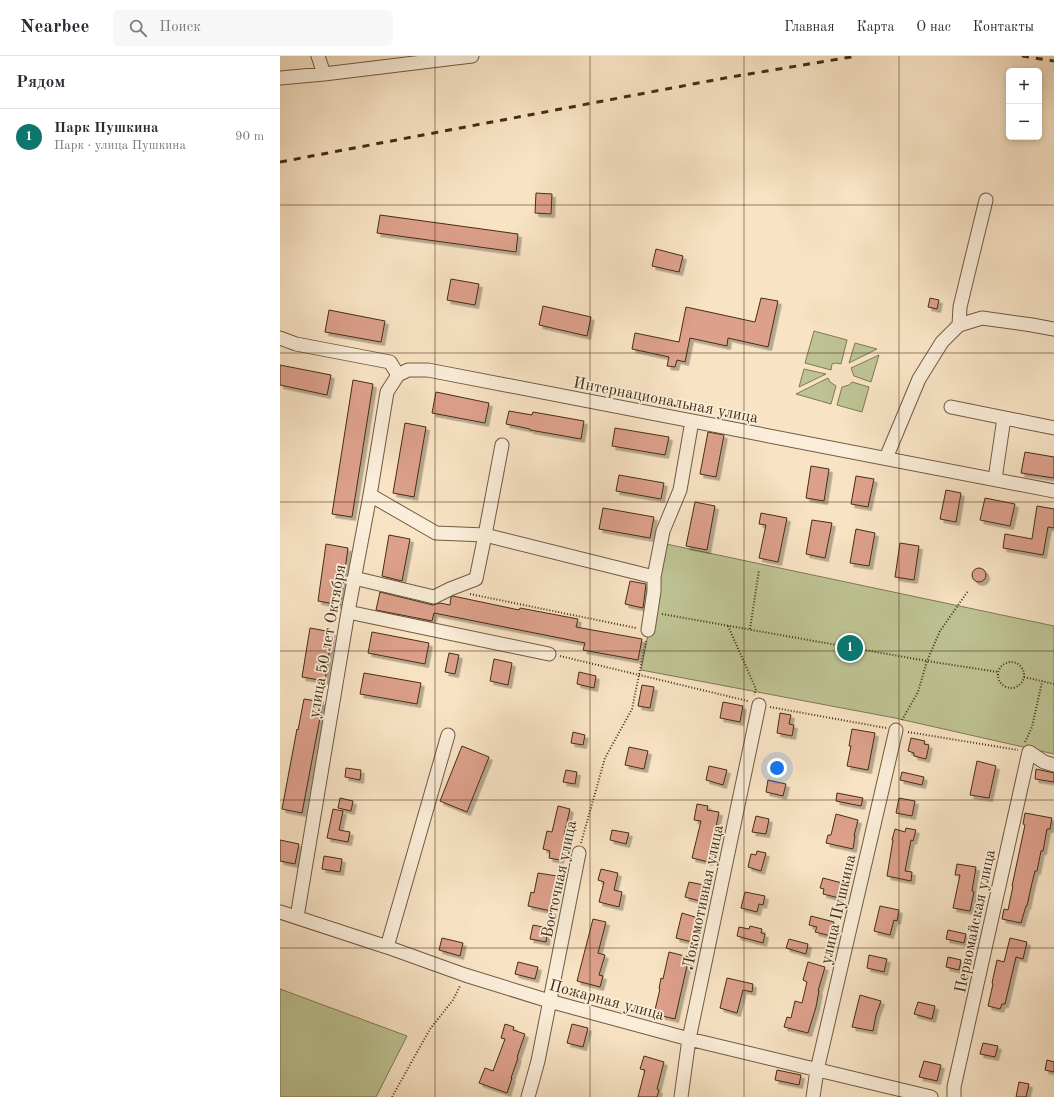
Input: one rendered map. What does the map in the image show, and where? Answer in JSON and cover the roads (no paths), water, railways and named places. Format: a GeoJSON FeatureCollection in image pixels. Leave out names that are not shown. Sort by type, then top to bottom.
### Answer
{"type":"FeatureCollection","features":[{"type":"Feature","properties":{"kind":"street"},"geometry":{"type":"LineString","coordinates":[[318,56],[324,74]]}},
{"type":"Feature","properties":{"kind":"street"},"geometry":{"type":"LineString","coordinates":[[280,78],[472,56]]}},
{"type":"Feature","properties":{"kind":"street"},"geometry":{"type":"LineString","coordinates":[[958,325],[960,307],[986,200]]}},
{"type":"Feature","properties":{"kind":"street"},"geometry":{"type":"LineString","coordinates":[[886,458],[919,380],[942,342],[958,325],[982,318],[1054,329]]}},
{"type":"Feature","properties":{"kind":"street"},"geometry":{"type":"LineString","coordinates":[[280,338],[296,344],[390,362],[398,374]]}},
{"type":"Feature","properties":{"kind":"street","name":"Интернациональная улица"},"geometry":{"type":"LineString","coordinates":[[398,374],[408,370],[428,370],[1054,491]]}},
{"type":"Feature","properties":{"kind":"street","name":"улица 50 лет Октября"},"geometry":{"type":"LineString","coordinates":[[297,917],[348,612],[370,495],[387,392],[398,374]]}},
{"type":"Feature","properties":{"kind":"street"},"geometry":{"type":"LineString","coordinates":[[951,407],[1054,428]]}},
{"type":"Feature","properties":{"kind":"street"},"geometry":{"type":"LineString","coordinates":[[994,479],[1004,418]]}},
{"type":"Feature","properties":{"kind":"street"},"geometry":{"type":"LineString","coordinates":[[648,630],[654,591],[654,576],[663,531],[680,490],[692,421]]}},
{"type":"Feature","properties":{"kind":"street"},"geometry":{"type":"LineString","coordinates":[[354,578],[434,597],[476,579],[502,445]]}},
{"type":"Feature","properties":{"kind":"street"},"geometry":{"type":"LineString","coordinates":[[370,495],[436,533],[485,536],[654,576]]}},
{"type":"Feature","properties":{"kind":"street"},"geometry":{"type":"LineString","coordinates":[[348,612],[549,654]]}},
{"type":"Feature","properties":{"kind":"street","name":"Локомотивная улица"},"geometry":{"type":"LineString","coordinates":[[681,1097],[689,1039],[756,703]]}},
{"type":"Feature","properties":{"kind":"street","name":"улица Пушкина"},"geometry":{"type":"LineString","coordinates":[[813,1097],[817,1070],[896,730]]}},
{"type":"Feature","properties":{"kind":"street"},"geometry":{"type":"LineString","coordinates":[[387,947],[448,735]]}},
{"type":"Feature","properties":{"kind":"street","name":"Первомайская улица"},"geometry":{"type":"LineString","coordinates":[[954,1097],[954,1087],[1025,751],[1044,762],[1054,765]]}},
{"type":"Feature","properties":{"kind":"street","name":"Восточная улица"},"geometry":{"type":"LineString","coordinates":[[528,1097],[538,1061],[579,852]]}},
{"type":"Feature","properties":{"kind":"street","name":"Пожарная улица"},"geometry":{"type":"LineString","coordinates":[[280,912],[387,947],[465,975],[549,1001],[689,1039],[931,1097]]}},
{"type":"Feature","properties":{"kind":"railway"},"geometry":{"type":"LineString","coordinates":[[280,162],[725,78],[857,56]]}},
{"type":"Feature","properties":{"kind":"railway"},"geometry":{"type":"LineString","coordinates":[[1022,56],[1054,61]]}},
{"type":"Feature","properties":{"kind":"place","name":"Парк Пушкина"},"geometry":{"type":"Point","coordinates":[850,648]}}]}
